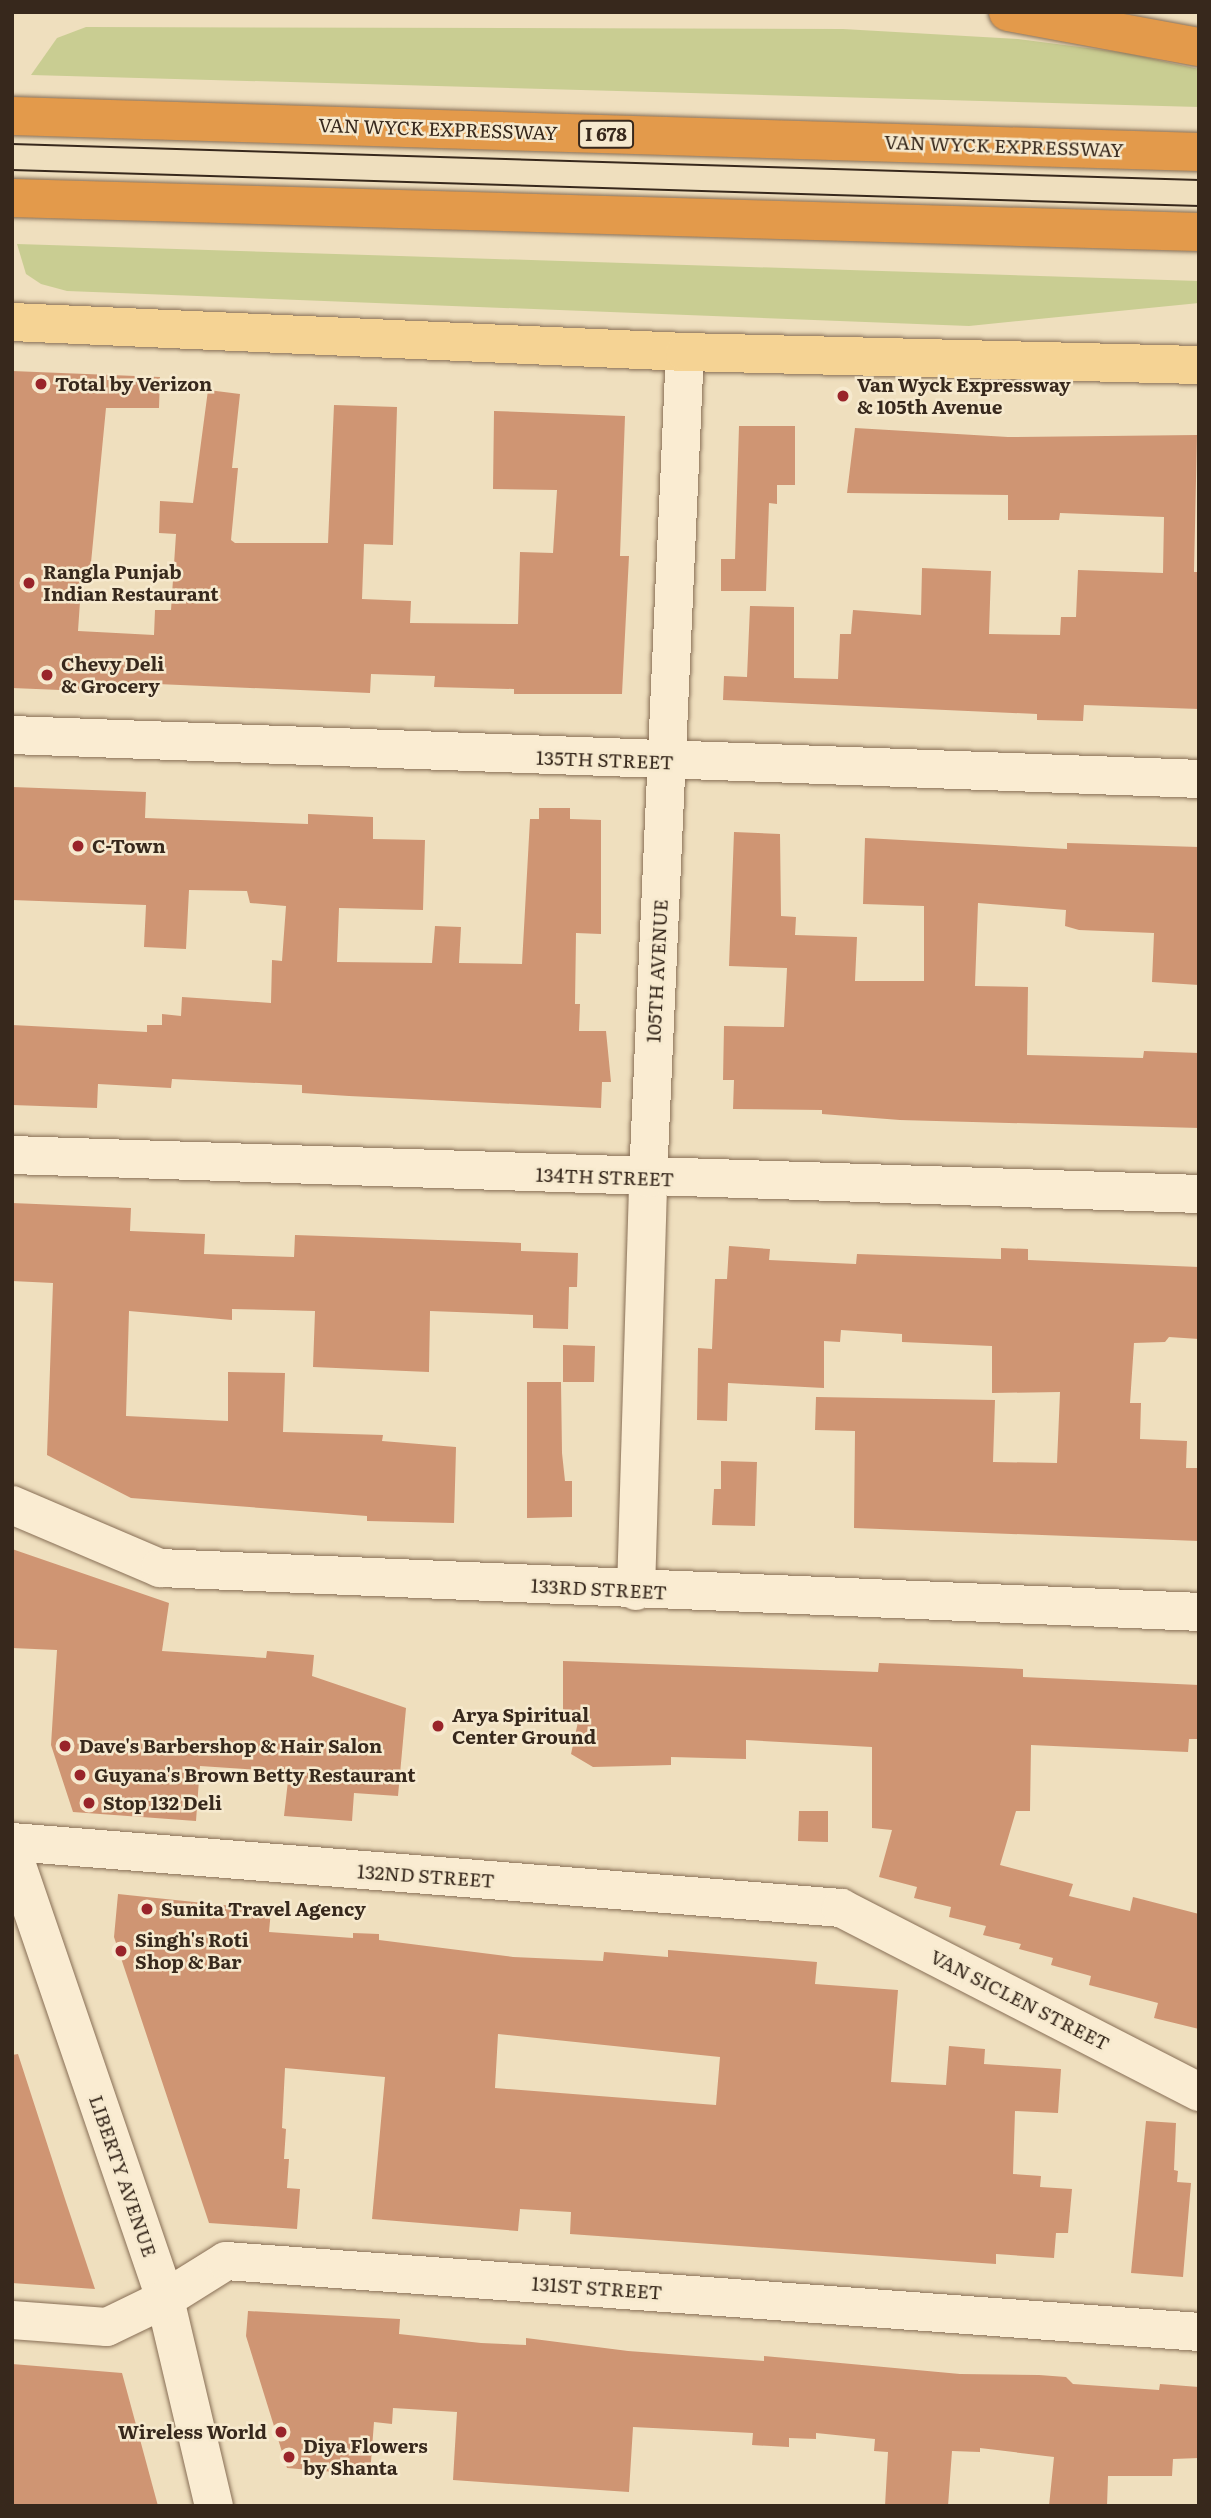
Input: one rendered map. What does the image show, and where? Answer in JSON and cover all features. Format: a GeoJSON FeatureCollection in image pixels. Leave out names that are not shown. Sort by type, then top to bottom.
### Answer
{"type":"FeatureCollection","features":[{"type":"Feature","properties":{"kind":"highway"},"geometry":{"type":"LineString","coordinates":[[1008,12],[1199,47]]}},
{"type":"Feature","properties":{"kind":"highway","name":"VAN WYCK EXPRESSWAY"},"geometry":{"type":"LineString","coordinates":[[12,116],[1199,152]]}},
{"type":"Feature","properties":{"kind":"highway"},"geometry":{"type":"LineString","coordinates":[[12,198],[1199,232]]}},
{"type":"Feature","properties":{"kind":"main road"},"geometry":{"type":"LineString","coordinates":[[12,322],[685,352],[925,355],[1199,365]]}},
{"type":"Feature","properties":{"kind":"street","name":"105TH AVENUE"},"geometry":{"type":"LineString","coordinates":[[636,1591],[648,1178],[685,352]]}},
{"type":"Feature","properties":{"kind":"street","name":"135TH STREET"},"geometry":{"type":"LineString","coordinates":[[12,735],[667,762],[1199,779]]}},
{"type":"Feature","properties":{"kind":"street","name":"134TH STREET"},"geometry":{"type":"LineString","coordinates":[[12,1155],[648,1178],[1199,1194]]}},
{"type":"Feature","properties":{"kind":"street","name":"133RD STREET"},"geometry":{"type":"LineString","coordinates":[[12,1505],[159,1568],[636,1591],[1199,1612]]}},
{"type":"Feature","properties":{"kind":"street","name":"132ND STREET"},"geometry":{"type":"LineString","coordinates":[[12,1842],[841,1908]]}},
{"type":"Feature","properties":{"kind":"street","name":"LIBERTY AVENUE"},"geometry":{"type":"LineString","coordinates":[[12,1851],[23,1916],[165,2299],[214,2506]]}},
{"type":"Feature","properties":{"kind":"street","name":"VAN SICLEN STREET"},"geometry":{"type":"LineString","coordinates":[[841,1908],[1199,2092]]}},
{"type":"Feature","properties":{"kind":"street","name":"131ST STREET"},"geometry":{"type":"LineString","coordinates":[[12,2320],[107,2327],[165,2299],[226,2261],[1199,2332]]}},
{"type":"Feature","properties":{"kind":"green space"},"geometry":{"type":"Polygon","coordinates":[[[86,27],[843,29],[1018,39],[1126,53],[1199,69],[1199,107],[31,75],[57,38],[86,27]]]}},
{"type":"Feature","properties":{"kind":"green space"},"geometry":{"type":"Polygon","coordinates":[[[17,244],[1199,281],[1199,303],[969,326],[67,291],[41,284],[26,274],[17,244]]]}},
{"type":"Feature","properties":{"kind":"building"},"geometry":{"type":"Polygon","coordinates":[[[12,371],[160,377],[159,408],[106,408],[90,573],[82,572],[78,631],[154,635],[155,610],[171,610],[176,534],[159,533],[160,501],[193,503],[208,390],[240,394],[232,468],[238,468],[231,540],[235,543],[328,543],[334,405],[397,407],[393,545],[364,544],[362,599],[411,601],[410,623],[518,624],[520,552],[553,553],[557,490],[493,489],[494,411],[625,416],[620,556],[629,556],[622,694],[514,694],[514,689],[434,687],[435,676],[371,674],[370,693],[134,683],[133,693],[12,688],[12,371]]]}},
{"type":"Feature","properties":{"kind":"building"},"geometry":{"type":"Polygon","coordinates":[[[739,426],[795,426],[795,485],[777,485],[777,504],[769,503],[766,591],[721,591],[721,559],[735,559],[739,426]]]}},
{"type":"Feature","properties":{"kind":"building"},"geometry":{"type":"Polygon","coordinates":[[[855,428],[1008,437],[1197,435],[1194,572],[1199,572],[1199,709],[1084,705],[1083,721],[1037,720],[1037,714],[723,700],[724,676],[747,677],[750,606],[794,607],[794,678],[838,679],[840,634],[851,634],[853,610],[921,615],[922,568],[991,571],[989,634],[1060,635],[1061,617],[1076,617],[1078,570],[1163,573],[1164,517],[1060,513],[1059,520],[1008,520],[1008,495],[847,493],[855,428]]]}},
{"type":"Feature","properties":{"kind":"building"},"geometry":{"type":"Polygon","coordinates":[[[12,787],[146,792],[145,818],[308,824],[308,814],[373,817],[373,839],[425,840],[423,910],[339,908],[337,962],[432,963],[435,926],[461,927],[459,963],[522,964],[530,819],[539,819],[539,808],[570,808],[570,819],[601,820],[601,934],[576,933],[575,1004],[580,1004],[579,1031],[606,1031],[611,1082],[602,1082],[601,1108],[302,1093],[302,1085],[172,1079],[171,1088],[98,1084],[97,1108],[12,1105],[12,1025],[147,1032],[147,1025],[162,1025],[162,1014],[181,1016],[182,997],[271,1003],[272,960],[282,961],[286,906],[250,903],[247,891],[189,890],[186,949],[144,947],[146,905],[12,900],[12,787]]]}},
{"type":"Feature","properties":{"kind":"building"},"geometry":{"type":"Polygon","coordinates":[[[734,832],[780,834],[781,916],[796,917],[795,935],[857,937],[855,981],[924,981],[924,906],[863,904],[865,838],[1067,849],[1067,843],[1199,847],[1199,985],[1152,982],[1154,933],[1079,930],[1065,926],[1066,910],[978,903],[975,986],[1028,987],[1027,1055],[1143,1058],[1144,1051],[1199,1053],[1199,1128],[900,1120],[822,1114],[822,1110],[733,1109],[734,1080],[723,1080],[724,1026],[784,1027],[787,968],[729,966],[734,832]]]}},
{"type":"Feature","properties":{"kind":"building"},"geometry":{"type":"Polygon","coordinates":[[[12,1203],[131,1208],[130,1231],[205,1234],[204,1254],[294,1257],[295,1235],[521,1243],[521,1251],[578,1253],[577,1287],[569,1287],[568,1329],[533,1328],[533,1315],[430,1311],[429,1372],[313,1367],[315,1311],[232,1309],[232,1320],[129,1311],[126,1416],[228,1421],[228,1372],[285,1373],[283,1432],[383,1435],[382,1441],[456,1447],[454,1523],[367,1521],[367,1516],[131,1498],[47,1455],[53,1283],[12,1281],[12,1203]]]}},
{"type":"Feature","properties":{"kind":"building"},"geometry":{"type":"Polygon","coordinates":[[[729,1246],[770,1249],[769,1260],[856,1264],[857,1254],[1001,1259],[1001,1248],[1028,1249],[1028,1260],[1199,1267],[1199,1339],[1169,1337],[1165,1342],[1134,1343],[1130,1403],[1141,1403],[1140,1439],[1187,1441],[1186,1468],[1199,1468],[1199,1541],[854,1528],[855,1431],[815,1430],[816,1397],[995,1400],[993,1462],[1057,1463],[1060,1392],[992,1393],[992,1346],[902,1342],[902,1334],[841,1330],[840,1342],[824,1341],[824,1388],[728,1383],[727,1421],[697,1420],[698,1348],[712,1349],[715,1279],[727,1279],[729,1246]]]}},
{"type":"Feature","properties":{"kind":"building"},"geometry":{"type":"Polygon","coordinates":[[[563,1345],[595,1346],[594,1382],[563,1382],[563,1345]]]}},
{"type":"Feature","properties":{"kind":"building"},"geometry":{"type":"Polygon","coordinates":[[[527,1382],[561,1382],[562,1453],[565,1481],[572,1481],[572,1517],[527,1518],[527,1382]]]}},
{"type":"Feature","properties":{"kind":"building"},"geometry":{"type":"Polygon","coordinates":[[[721,1461],[757,1462],[755,1526],[712,1525],[714,1489],[721,1489],[721,1461]]]}},
{"type":"Feature","properties":{"kind":"building"},"geometry":{"type":"Polygon","coordinates":[[[12,1549],[169,1603],[162,1651],[266,1658],[267,1651],[314,1655],[312,1676],[406,1708],[398,1796],[354,1793],[352,1821],[284,1816],[289,1772],[200,1766],[196,1821],[73,1812],[51,1745],[57,1650],[12,1648],[12,1549]]]}},
{"type":"Feature","properties":{"kind":"building"},"geometry":{"type":"Polygon","coordinates":[[[563,1661],[878,1672],[879,1663],[1023,1669],[1023,1677],[1199,1685],[1199,1739],[1189,1739],[1188,1752],[1031,1745],[1030,1811],[1016,1811],[1000,1865],[1073,1884],[1069,1896],[1130,1911],[1133,1897],[1199,1914],[1199,2029],[1154,2018],[1158,2003],[1089,1985],[1091,1976],[1051,1965],[1053,1958],[1019,1949],[1021,1944],[983,1935],[986,1926],[949,1917],[951,1907],[914,1898],[917,1887],[879,1877],[892,1830],[872,1828],[872,1747],[746,1740],[746,1759],[671,1757],[671,1765],[593,1767],[571,1754],[578,1722],[563,1722],[563,1661]]]}},
{"type":"Feature","properties":{"kind":"building"},"geometry":{"type":"Polygon","coordinates":[[[799,1811],[828,1811],[828,1842],[798,1841],[799,1811]]]}},
{"type":"Feature","properties":{"kind":"building"},"geometry":{"type":"Polygon","coordinates":[[[118,1894],[271,1910],[269,1932],[353,1938],[353,1933],[379,1934],[379,1940],[513,1957],[603,1961],[604,1952],[668,1957],[668,1950],[817,1962],[815,1984],[898,1990],[891,2082],[946,2085],[949,2046],[985,2049],[984,2064],[1061,2069],[1058,2113],[1015,2111],[1013,2174],[1041,2176],[1040,2187],[1072,2189],[1068,2233],[1056,2233],[1054,2258],[996,2254],[996,2264],[570,2234],[571,2212],[520,2209],[518,2231],[372,2219],[385,2077],[285,2068],[282,2128],[286,2129],[284,2159],[289,2159],[287,2188],[300,2189],[297,2229],[209,2223],[114,1937],[118,1894]],[[498,2034],[495,2088],[716,2105],[720,2057],[498,2034]]]}},
{"type":"Feature","properties":{"kind":"building"},"geometry":{"type":"Polygon","coordinates":[[[18,2054],[95,2289],[12,2283],[12,2055],[18,2054]]]}},
{"type":"Feature","properties":{"kind":"building"},"geometry":{"type":"Polygon","coordinates":[[[1146,2121],[1176,2123],[1174,2170],[1178,2171],[1177,2182],[1191,2183],[1183,2277],[1131,2273],[1146,2121]]]}},
{"type":"Feature","properties":{"kind":"building"},"geometry":{"type":"Polygon","coordinates":[[[248,2311],[400,2319],[399,2334],[481,2343],[526,2345],[526,2338],[628,2351],[764,2361],[764,2356],[960,2374],[1066,2377],[1073,2384],[1159,2390],[1160,2384],[1199,2387],[1199,2458],[1173,2459],[1172,2476],[1108,2476],[1107,2506],[1049,2506],[1054,2457],[980,2448],[980,2452],[952,2451],[948,2506],[885,2506],[888,2452],[874,2451],[875,2439],[816,2433],[816,2439],[789,2438],[789,2447],[752,2445],[753,2433],[633,2427],[629,2492],[453,2480],[457,2412],[393,2408],[392,2424],[374,2422],[370,2475],[287,2468],[246,2336],[248,2311]]]}},
{"type":"Feature","properties":{"kind":"building"},"geometry":{"type":"Polygon","coordinates":[[[12,2364],[122,2373],[158,2506],[12,2506],[12,2364]]]}},
{"type":"Feature","properties":{"kind":"tram line"},"geometry":{"type":"LineString","coordinates":[[12,144],[1199,180]]}},
{"type":"Feature","properties":{"kind":"tram line"},"geometry":{"type":"LineString","coordinates":[[12,170],[1199,206]]}},
{"type":"Feature","properties":{"kind":"place","name":"Total by Verizon"},"geometry":{"type":"Point","coordinates":[41,384]}},
{"type":"Feature","properties":{"kind":"place","name":"Van Wyck Expressway & 105th Avenue"},"geometry":{"type":"Point","coordinates":[843,396]}},
{"type":"Feature","properties":{"kind":"place","name":"Rangla Punjab Indian Restaurant"},"geometry":{"type":"Point","coordinates":[29,583]}},
{"type":"Feature","properties":{"kind":"place","name":"Chevy Deli & Grocery"},"geometry":{"type":"Point","coordinates":[47,675]}},
{"type":"Feature","properties":{"kind":"place","name":"C-Town"},"geometry":{"type":"Point","coordinates":[78,846]}},
{"type":"Feature","properties":{"kind":"place","name":"Arya Spiritual Center Ground"},"geometry":{"type":"Point","coordinates":[438,1726]}},
{"type":"Feature","properties":{"kind":"place","name":"Dave's Barbershop & Hair Salon"},"geometry":{"type":"Point","coordinates":[65,1746]}},
{"type":"Feature","properties":{"kind":"place","name":"Guyana's Brown Betty Restaurant"},"geometry":{"type":"Point","coordinates":[80,1775]}},
{"type":"Feature","properties":{"kind":"place","name":"Stop 132 Deli"},"geometry":{"type":"Point","coordinates":[89,1803]}},
{"type":"Feature","properties":{"kind":"place","name":"Sunita Travel Agency"},"geometry":{"type":"Point","coordinates":[147,1909]}},
{"type":"Feature","properties":{"kind":"place","name":"Singh's Roti Shop & Bar"},"geometry":{"type":"Point","coordinates":[121,1951]}},
{"type":"Feature","properties":{"kind":"place","name":"Wireless World"},"geometry":{"type":"Point","coordinates":[281,2432]}},
{"type":"Feature","properties":{"kind":"place","name":"Diya Flowers by Shanta"},"geometry":{"type":"Point","coordinates":[289,2457]}}]}
